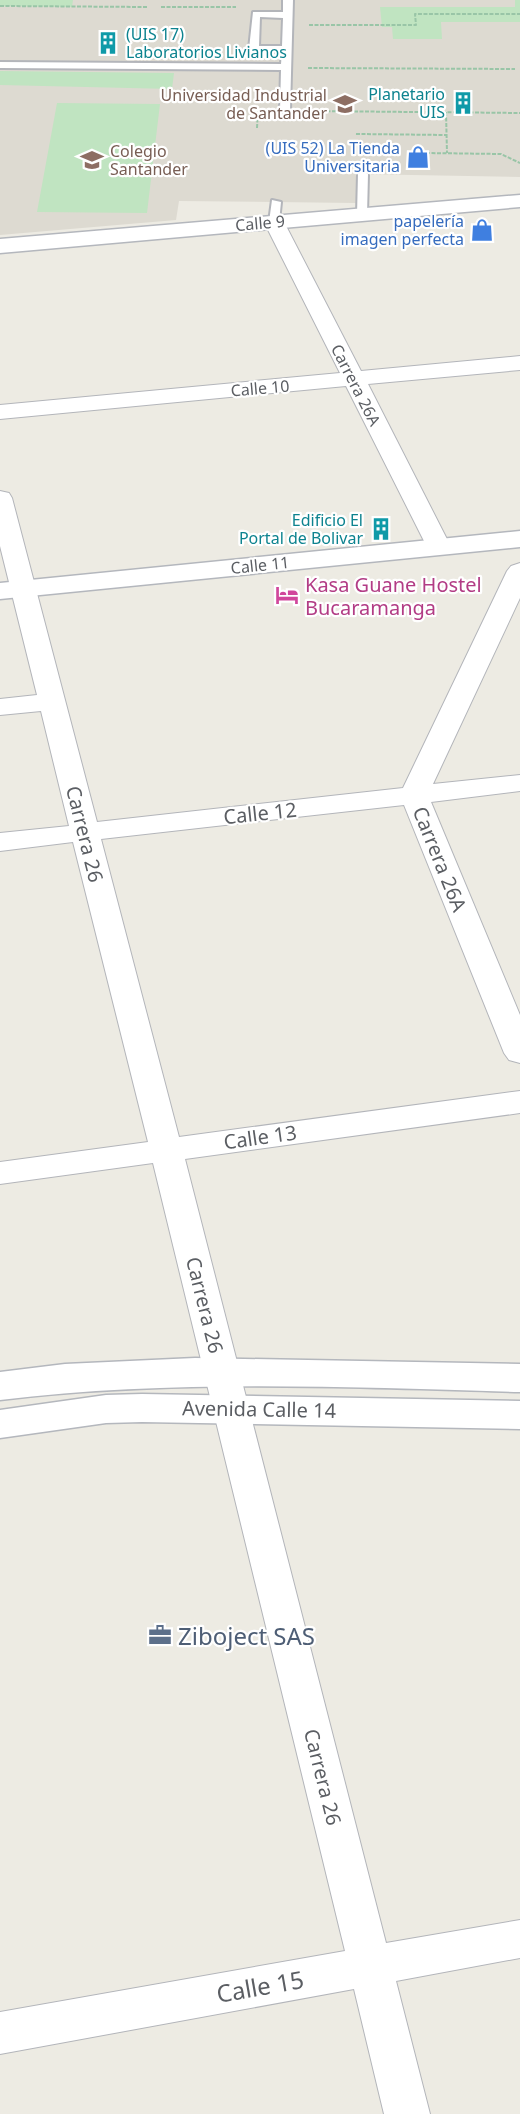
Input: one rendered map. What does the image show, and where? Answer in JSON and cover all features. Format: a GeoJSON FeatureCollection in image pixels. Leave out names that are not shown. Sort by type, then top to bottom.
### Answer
{"type":"FeatureCollection","features":[{"type":"Feature","properties":{"kind":"street","name":"Calle 9"},"geometry":{"type":"LineString","coordinates":[[0,246],[275,212],[362,215],[520,201]]}},
{"type":"Feature","properties":{"kind":"street","name":"Carrera 26A"},"geometry":{"type":"LineString","coordinates":[[275,212],[354,380],[439,547]]}},
{"type":"Feature","properties":{"kind":"street","name":"Calle 10"},"geometry":{"type":"LineString","coordinates":[[0,412],[520,363]]}},
{"type":"Feature","properties":{"kind":"street","name":"Carrera 26"},"geometry":{"type":"LineString","coordinates":[[2,517],[11,590],[52,702],[227,1390],[406,2114]]}},
{"type":"Feature","properties":{"kind":"street","name":"Calle 11"},"geometry":{"type":"LineString","coordinates":[[11,590],[520,539]]}},
{"type":"Feature","properties":{"kind":"street","name":"Carrera 26A"},"geometry":{"type":"LineString","coordinates":[[520,571],[414,795],[520,1053]]}},
{"type":"Feature","properties":{"kind":"street"},"geometry":{"type":"LineString","coordinates":[[0,707],[52,702]]}},
{"type":"Feature","properties":{"kind":"street","name":"Calle 12"},"geometry":{"type":"LineString","coordinates":[[0,842],[520,783]]}},
{"type":"Feature","properties":{"kind":"street","name":"Calle 13"},"geometry":{"type":"LineString","coordinates":[[0,1173],[520,1102]]}},
{"type":"Feature","properties":{"kind":"street","name":"Avenida Calle 14"},"geometry":{"type":"LineString","coordinates":[[0,1386],[67,1376],[118,1373],[227,1390],[520,1415]]}},
{"type":"Feature","properties":{"kind":"street","name":"Avenida Calle 14"},"geometry":{"type":"LineString","coordinates":[[0,1424],[227,1390],[520,1378]]}},
{"type":"Feature","properties":{"kind":"street","name":"Calle 15"},"geometry":{"type":"LineString","coordinates":[[0,2033],[520,1939]]}},
{"type":"Feature","properties":{"kind":"lane"},"geometry":{"type":"LineString","coordinates":[[285,110],[286,68],[287,49],[288,12],[255,14],[254,49],[287,49]]}},
{"type":"Feature","properties":{"kind":"lane"},"geometry":{"type":"LineString","coordinates":[[0,65],[286,68]]}},
{"type":"Feature","properties":{"kind":"lane"},"geometry":{"type":"LineString","coordinates":[[362,215],[363,174]]}},
{"type":"Feature","properties":{"kind":"path"},"geometry":{"type":"LineString","coordinates":[[25,6],[26,0]]}},
{"type":"Feature","properties":{"kind":"path"},"geometry":{"type":"LineString","coordinates":[[0,6],[148,7]]}},
{"type":"Feature","properties":{"kind":"path"},"geometry":{"type":"LineString","coordinates":[[161,7],[288,12],[416,25],[415,14],[520,14]]}},
{"type":"Feature","properties":{"kind":"path"},"geometry":{"type":"LineString","coordinates":[[286,68],[515,69]]}},
{"type":"Feature","properties":{"kind":"path"},"geometry":{"type":"LineString","coordinates":[[257,128],[258,110],[520,113]]}},
{"type":"Feature","properties":{"kind":"path"},"geometry":{"type":"LineString","coordinates":[[446,112],[447,153]]}},
{"type":"Feature","properties":{"kind":"path"},"geometry":{"type":"LineString","coordinates":[[356,134],[447,135]]}},
{"type":"Feature","properties":{"kind":"path"},"geometry":{"type":"LineString","coordinates":[[426,153],[501,154],[520,162]]}},
{"type":"Feature","properties":{"kind":"shaded area","name":"Universidad Industrial de Santander"},"geometry":{"type":"Polygon","coordinates":[[[0,0],[520,0],[520,177],[356,174],[356,203],[179,201],[176,220],[0,235],[0,0]]]}},
{"type":"Feature","properties":{"kind":"green space"},"geometry":{"type":"Polygon","coordinates":[[[0,0],[73,0],[72,7],[0,6],[0,0]]]}},
{"type":"Feature","properties":{"kind":"green space"},"geometry":{"type":"Polygon","coordinates":[[[515,0],[520,0],[520,22],[441,22],[442,39],[393,39],[392,27],[382,27],[380,7],[515,7],[515,0]]]}},
{"type":"Feature","properties":{"kind":"green space"},"geometry":{"type":"Polygon","coordinates":[[[0,71],[174,73],[172,89],[0,85],[0,71]]]}},
{"type":"Feature","properties":{"kind":"green space"},"geometry":{"type":"Polygon","coordinates":[[[57,103],[160,104],[147,213],[37,212],[57,103]]]}},
{"type":"Feature","properties":{"kind":"place","name":"(UIS 17) Laboratorios Livianos"},"geometry":{"type":"Point","coordinates":[108,43]}},
{"type":"Feature","properties":{"kind":"place","name":"Planetario UIS"},"geometry":{"type":"Point","coordinates":[463,103]}},
{"type":"Feature","properties":{"kind":"place","name":"Universidad Industrial de Santander"},"geometry":{"type":"Point","coordinates":[345,104]}},
{"type":"Feature","properties":{"kind":"place","name":"(UIS 52) La Tienda Universitaria"},"geometry":{"type":"Point","coordinates":[418,157]}},
{"type":"Feature","properties":{"kind":"place","name":"Colegio Santander"},"geometry":{"type":"Point","coordinates":[92,160]}},
{"type":"Feature","properties":{"kind":"place","name":"papelería imagen perfecta"},"geometry":{"type":"Point","coordinates":[482,230]}},
{"type":"Feature","properties":{"kind":"place","name":"Edificio El Portal de Bolivar"},"geometry":{"type":"Point","coordinates":[381,529]}},
{"type":"Feature","properties":{"kind":"place","name":"Kasa Guane Hostel Bucaramanga"},"geometry":{"type":"Point","coordinates":[287,595]}},
{"type":"Feature","properties":{"kind":"place","name":"Ziboject SAS"},"geometry":{"type":"Point","coordinates":[160,1635]}}]}
